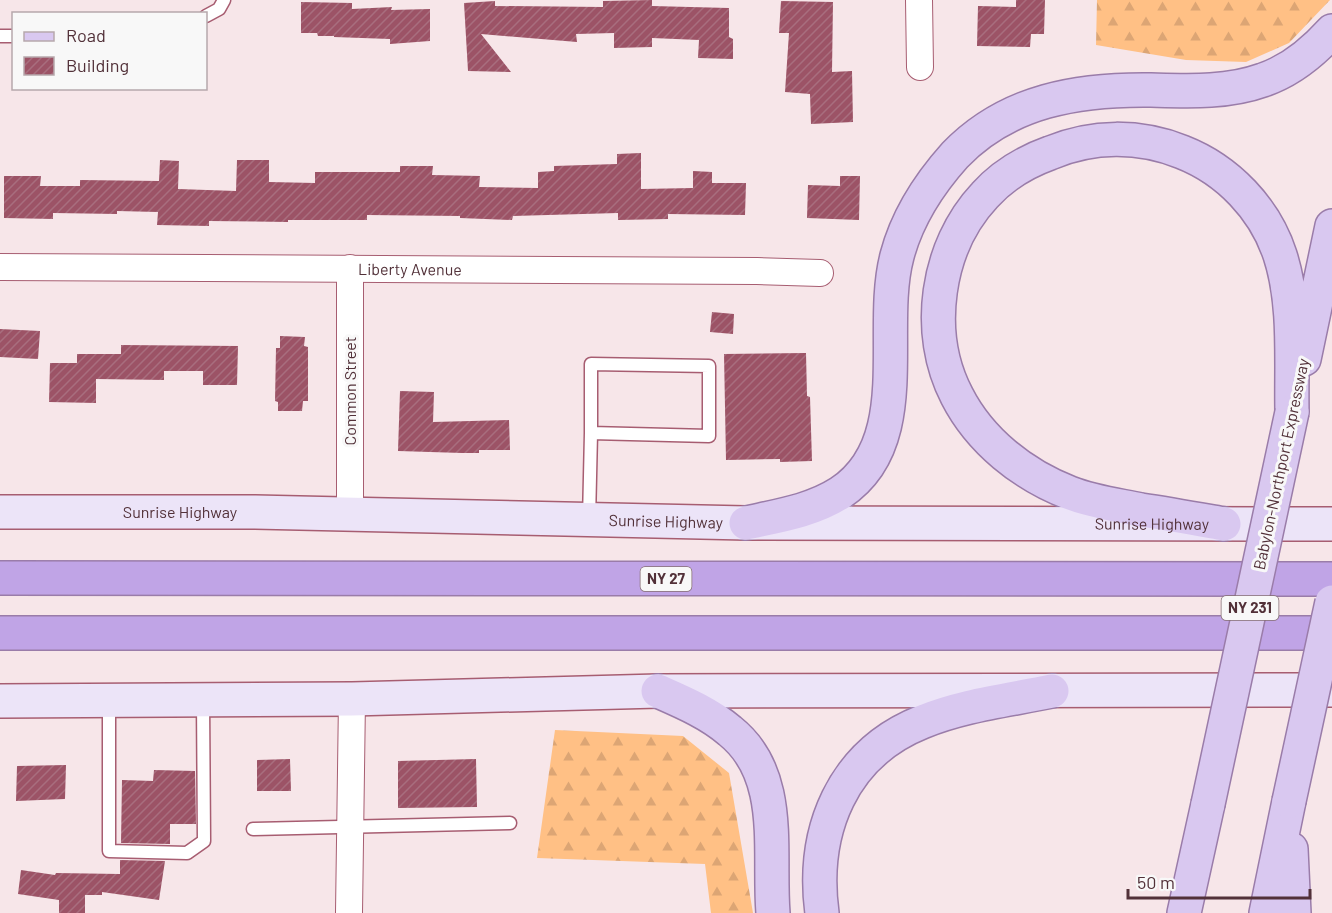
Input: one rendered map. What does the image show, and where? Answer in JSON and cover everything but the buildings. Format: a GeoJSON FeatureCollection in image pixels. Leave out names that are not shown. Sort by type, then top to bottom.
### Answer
{"type":"FeatureCollection","features":[{"type":"Feature","properties":{"kind":"highway","name":"NY 27"},"geometry":{"type":"LineString","coordinates":[[0,578],[1332,579]]}},
{"type":"Feature","properties":{"kind":"highway"},"geometry":{"type":"LineString","coordinates":[[0,633],[1332,633]]}},
{"type":"Feature","properties":{"kind":"main road"},"geometry":{"type":"LineString","coordinates":[[746,523],[816,506],[852,484],[863,473],[881,435],[888,409],[891,301],[897,257],[907,229],[926,192],[957,154],[997,123],[1019,111],[1070,95],[1121,90],[1210,90],[1263,81],[1300,61],[1332,31]]}},
{"type":"Feature","properties":{"kind":"main road"},"geometry":{"type":"LineString","coordinates":[[1224,524],[1106,503],[1069,492],[1021,466],[984,435],[957,396],[948,376],[939,327],[938,303],[942,278],[949,256],[970,214],[984,195],[1021,166],[1067,146],[1092,140],[1143,141],[1166,146],[1210,167],[1246,195],[1272,235],[1280,256],[1289,302],[1292,412]]}},
{"type":"Feature","properties":{"kind":"main road","name":"Babylon-Northport Expressway"},"geometry":{"type":"LineString","coordinates":[[1184,913],[1332,226]]}},
{"type":"Feature","properties":{"kind":"main road","name":"Sunrise Highway"},"geometry":{"type":"LineString","coordinates":[[0,512],[165,511],[746,523],[1332,524]]}},
{"type":"Feature","properties":{"kind":"main road"},"geometry":{"type":"LineString","coordinates":[[1266,913],[1332,602]]}},
{"type":"Feature","properties":{"kind":"main road"},"geometry":{"type":"LineString","coordinates":[[0,701],[352,699],[658,691],[1332,690]]}},
{"type":"Feature","properties":{"kind":"main road"},"geometry":{"type":"LineString","coordinates":[[658,691],[708,716],[732,732],[744,745],[760,770],[770,802],[773,913]]}},
{"type":"Feature","properties":{"kind":"main road"},"geometry":{"type":"LineString","coordinates":[[822,913],[818,875],[825,834],[840,796],[862,763],[896,736],[936,717],[1052,691]]}},
{"type":"Feature","properties":{"kind":"main road"},"geometry":{"type":"LineString","coordinates":[[1289,801],[1294,913]]}},
{"type":"Feature","properties":{"kind":"main road"},"geometry":{"type":"LineString","coordinates":[[1172,913],[1193,870]]}},
{"type":"Feature","properties":{"kind":"street"},"geometry":{"type":"LineString","coordinates":[[919,0],[920,67]]}},
{"type":"Feature","properties":{"kind":"street","name":"Liberty Avenue"},"geometry":{"type":"LineString","coordinates":[[0,267],[820,273]]}},
{"type":"Feature","properties":{"kind":"street","name":"Common Street"},"geometry":{"type":"LineString","coordinates":[[350,268],[350,514]]}},
{"type":"Feature","properties":{"kind":"street"},"geometry":{"type":"LineString","coordinates":[[349,913],[352,699]]}},
{"type":"Feature","properties":{"kind":"lane"},"geometry":{"type":"LineString","coordinates":[[207,15],[219,9],[224,0]]}},
{"type":"Feature","properties":{"kind":"lane"},"geometry":{"type":"LineString","coordinates":[[589,521],[591,364],[709,366],[709,436],[591,433]]}},
{"type":"Feature","properties":{"kind":"lane"},"geometry":{"type":"LineString","coordinates":[[109,701],[109,851],[187,853],[204,841],[203,700]]}},
{"type":"Feature","properties":{"kind":"lane"},"geometry":{"type":"LineString","coordinates":[[253,829],[510,823]]}},
{"type":"Feature","properties":{"kind":"green space"},"geometry":{"type":"Polygon","coordinates":[[[1097,0],[1330,0],[1289,43],[1246,62],[1186,60],[1096,45],[1097,0]]]}},
{"type":"Feature","properties":{"kind":"green space"},"geometry":{"type":"Polygon","coordinates":[[[555,730],[683,736],[729,773],[753,913],[711,913],[705,864],[537,858],[555,730]]]}}]}
